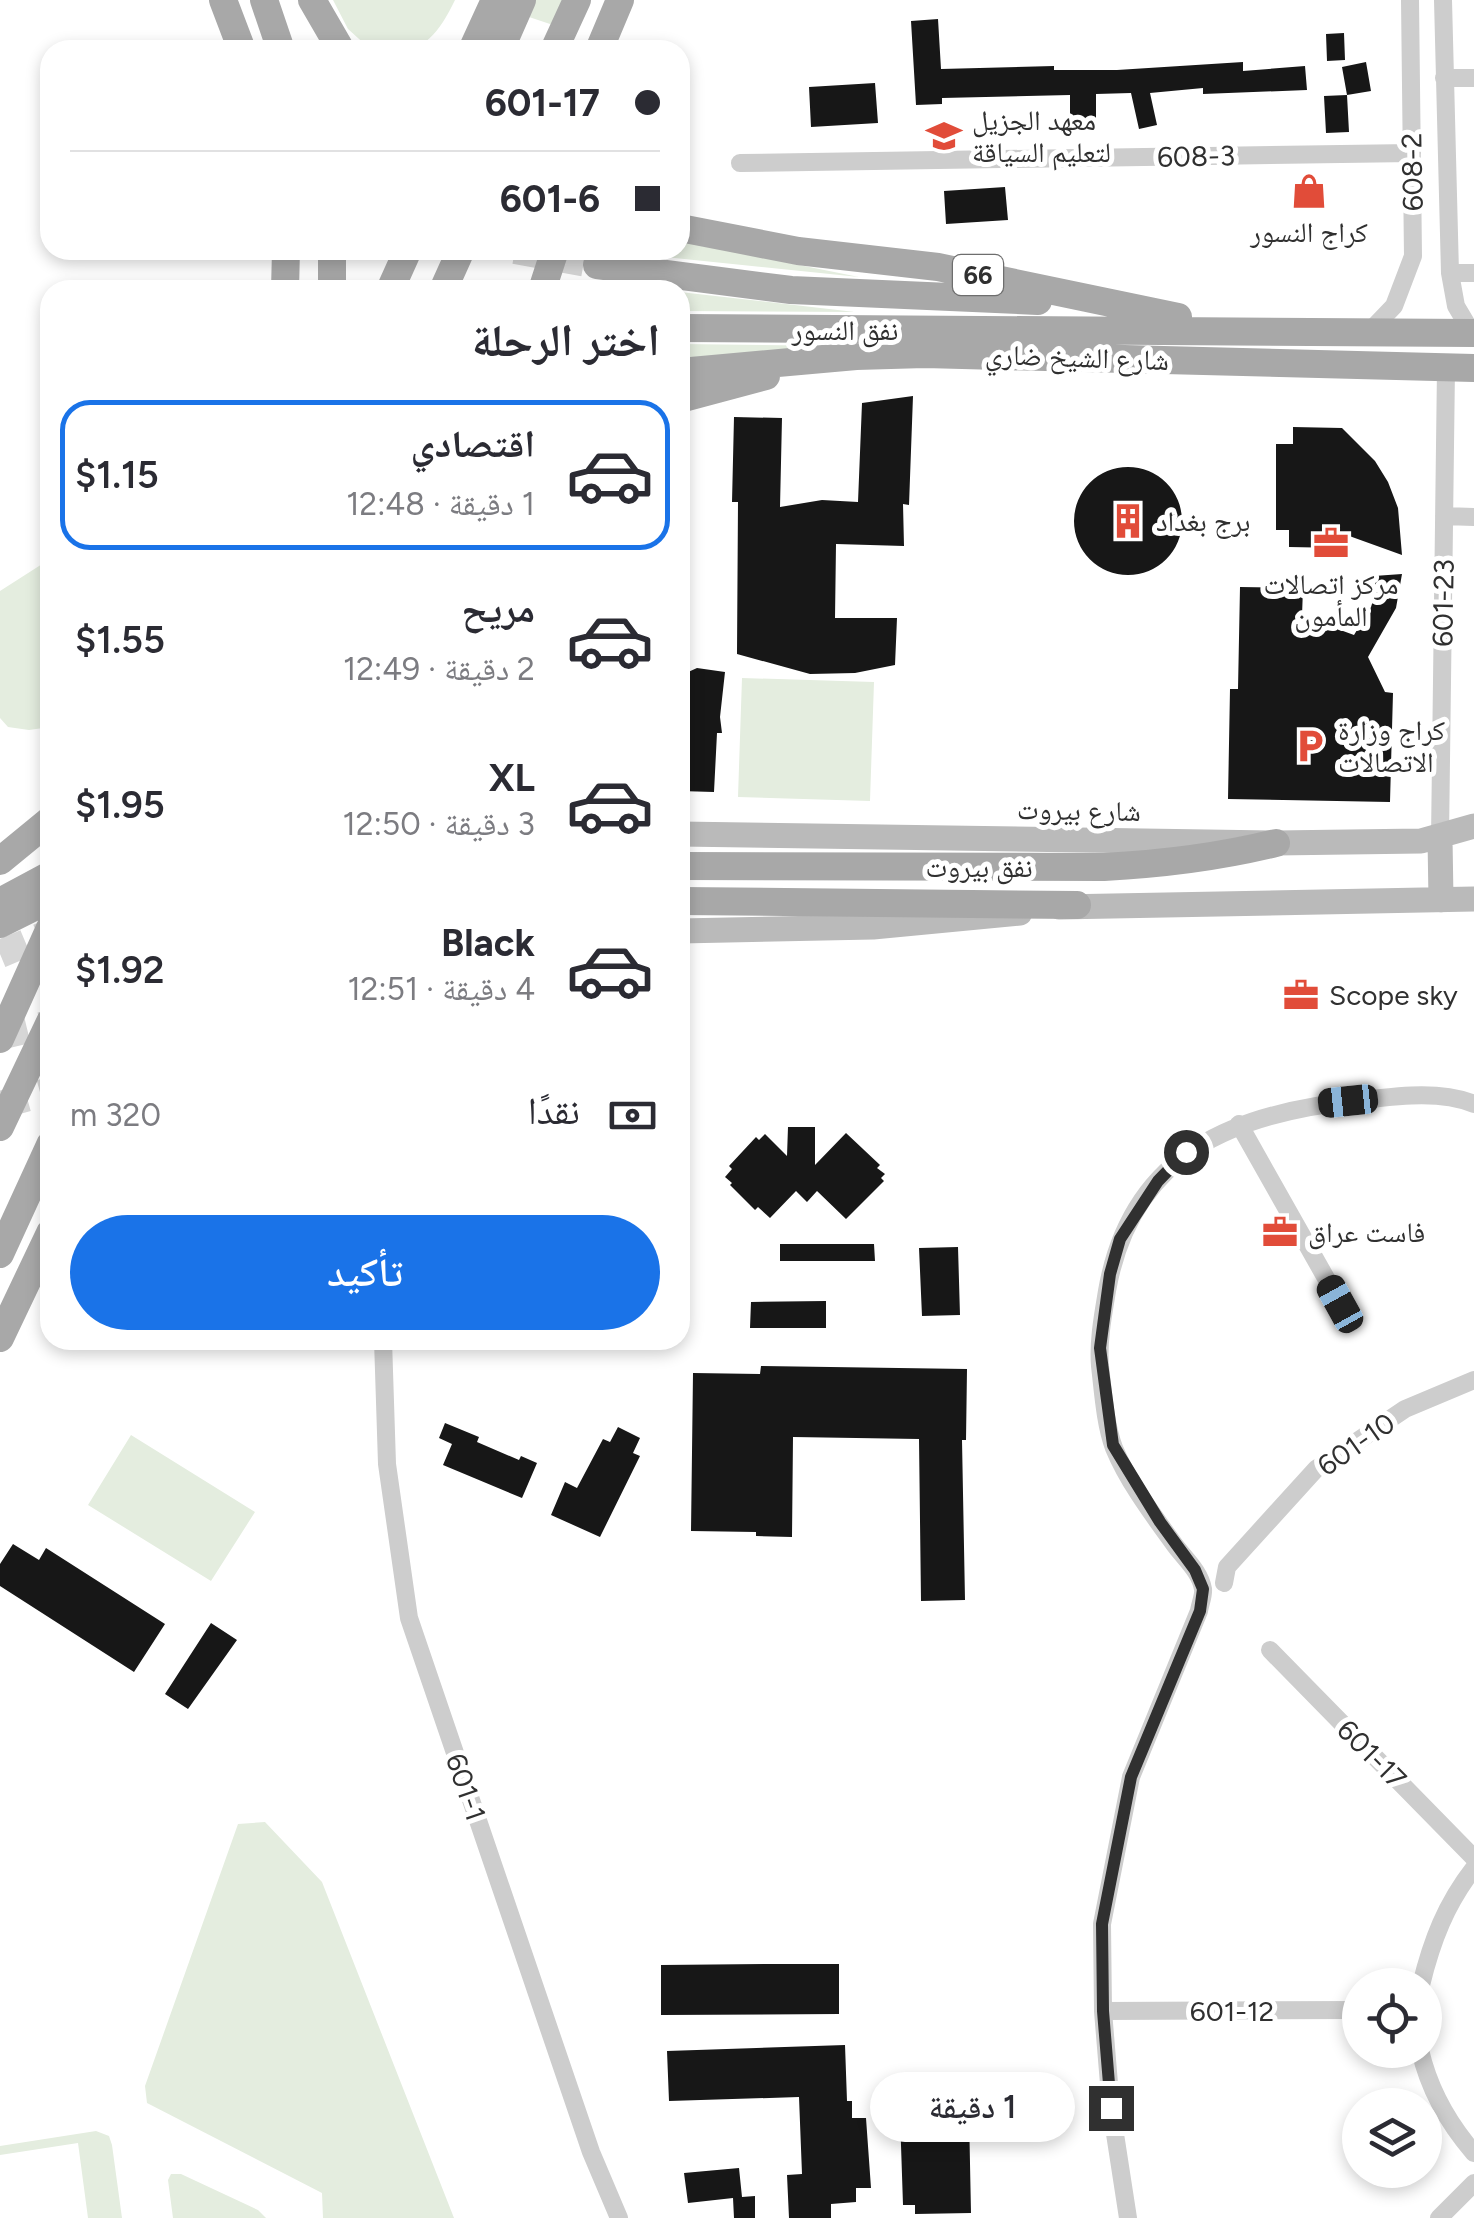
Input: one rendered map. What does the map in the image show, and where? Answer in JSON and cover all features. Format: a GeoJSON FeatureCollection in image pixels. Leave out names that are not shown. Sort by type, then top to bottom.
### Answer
{"type":"FeatureCollection","features":[{"type":"Feature","properties":{"kind":"main road"},"geometry":{"type":"LineString","coordinates":[[224,0],[238,40]]}},
{"type":"Feature","properties":{"kind":"main road"},"geometry":{"type":"LineString","coordinates":[[264,0],[278,40]]}},
{"type":"Feature","properties":{"kind":"main road"},"geometry":{"type":"LineString","coordinates":[[300,0],[314,40]]}},
{"type":"Feature","properties":{"kind":"main road"},"geometry":{"type":"LineString","coordinates":[[312,0],[335,40]]}},
{"type":"Feature","properties":{"kind":"main road"},"geometry":{"type":"LineString","coordinates":[[504,40],[522,0]]}},
{"type":"Feature","properties":{"kind":"main road"},"geometry":{"type":"LineString","coordinates":[[559,40],[577,0]]}},
{"type":"Feature","properties":{"kind":"main road"},"geometry":{"type":"LineString","coordinates":[[603,40],[620,0]]}},
{"type":"Feature","properties":{"kind":"main road"},"geometry":{"type":"LineString","coordinates":[[463,40],[492,8]]}},
{"type":"Feature","properties":{"kind":"main road"},"geometry":{"type":"LineString","coordinates":[[477,40],[492,8]]}},
{"type":"Feature","properties":{"kind":"main road"},"geometry":{"type":"LineString","coordinates":[[483,40],[492,8]]}},
{"type":"Feature","properties":{"kind":"main road","name":"شارع الشيخ ضاري"},"geometry":{"type":"LineString","coordinates":[[690,230],[798,251],[938,267],[1118,307],[1274,330]]}},
{"type":"Feature","properties":{"kind":"main road"},"geometry":{"type":"LineString","coordinates":[[596,265],[790,290],[1118,307]]}},
{"type":"Feature","properties":{"kind":"main road","name":"نفق النسور"},"geometry":{"type":"LineString","coordinates":[[690,328],[1010,331]]}},
{"type":"Feature","properties":{"kind":"main road","name":"شارع الشيخ ضاري"},"geometry":{"type":"LineString","coordinates":[[1010,331],[1473,333]]}},
{"type":"Feature","properties":{"kind":"main road","name":"شارع الشيخ ضاري"},"geometry":{"type":"LineString","coordinates":[[690,371],[856,356],[988,355],[1460,368]]}},
{"type":"Feature","properties":{"kind":"main road"},"geometry":{"type":"LineString","coordinates":[[690,397],[856,356]]}},
{"type":"Feature","properties":{"kind":"main road","name":"شارع بيروت"},"geometry":{"type":"LineString","coordinates":[[690,834],[1276,842],[1440,838],[1474,826]]}},
{"type":"Feature","properties":{"kind":"main road"},"geometry":{"type":"LineString","coordinates":[[0,862],[40,828]]}},
{"type":"Feature","properties":{"kind":"main road"},"geometry":{"type":"LineString","coordinates":[[1440,838],[1442,900]]}},
{"type":"Feature","properties":{"kind":"main road","name":"نفق بيروت"},"geometry":{"type":"LineString","coordinates":[[690,866],[1104,867],[1168,864],[1276,842]]}},
{"type":"Feature","properties":{"kind":"main road"},"geometry":{"type":"LineString","coordinates":[[0,902],[40,880]]}},
{"type":"Feature","properties":{"kind":"main road"},"geometry":{"type":"LineString","coordinates":[[690,931],[934,923],[1077,904],[1474,900]]}},
{"type":"Feature","properties":{"kind":"main road","name":"نفق بيروت"},"geometry":{"type":"LineString","coordinates":[[690,902],[1077,904]]}},
{"type":"Feature","properties":{"kind":"main road"},"geometry":{"type":"LineString","coordinates":[[0,924],[40,904]]}},
{"type":"Feature","properties":{"kind":"main road"},"geometry":{"type":"LineString","coordinates":[[5,1029],[40,950]]}},
{"type":"Feature","properties":{"kind":"main road"},"geometry":{"type":"LineString","coordinates":[[5,1029],[40,974]]}},
{"type":"Feature","properties":{"kind":"main road"},"geometry":{"type":"LineString","coordinates":[[0,1127],[40,1043]]}},
{"type":"Feature","properties":{"kind":"main road"},"geometry":{"type":"LineString","coordinates":[[0,1254],[40,1166]]}},
{"type":"Feature","properties":{"kind":"main road"},"geometry":{"type":"LineString","coordinates":[[0,1338],[40,1254]]}},
{"type":"Feature","properties":{"kind":"street","name":"608-2"},"geometry":{"type":"LineString","coordinates":[[1370,331],[1394,306],[1413,256],[1410,0]]}},
{"type":"Feature","properties":{"kind":"street","name":"608-2"},"geometry":{"type":"LineString","coordinates":[[1443,0],[1450,273],[1456,306],[1473,333]]}},
{"type":"Feature","properties":{"kind":"street"},"geometry":{"type":"LineString","coordinates":[[1444,78],[1474,78]]}},
{"type":"Feature","properties":{"kind":"street"},"geometry":{"type":"LineString","coordinates":[[1411,101],[1445,102]]}},
{"type":"Feature","properties":{"kind":"street","name":"608-3"},"geometry":{"type":"LineString","coordinates":[[740,163],[1412,153]]}},
{"type":"Feature","properties":{"kind":"street"},"geometry":{"type":"LineString","coordinates":[[1450,273],[1474,273]]}},
{"type":"Feature","properties":{"kind":"street","name":"601-23"},"geometry":{"type":"LineString","coordinates":[[1440,838],[1444,516],[1460,368]]}},
{"type":"Feature","properties":{"kind":"street"},"geometry":{"type":"LineString","coordinates":[[1444,516],[1474,517]]}},
{"type":"Feature","properties":{"kind":"street"},"geometry":{"type":"LineString","coordinates":[[1128,2218],[1111,2108],[1103,2011],[1102,1924],[1131,1777],[1200,1611],[1203,1589],[1195,1570],[1157,1518],[1113,1445],[1100,1348],[1120,1239],[1136,1210],[1186,1152],[1239,1124],[1320,1104],[1402,1096],[1462,1099],[1474,1104]]}},
{"type":"Feature","properties":{"kind":"street"},"geometry":{"type":"LineString","coordinates":[[1239,1124],[1340,1304]]}},
{"type":"Feature","properties":{"kind":"street","name":"601-1"},"geometry":{"type":"LineString","coordinates":[[383,1350],[388,1464],[408,1618],[591,2152],[619,2218]]}},
{"type":"Feature","properties":{"kind":"street","name":"601-10"},"geometry":{"type":"LineString","coordinates":[[1224,1584],[1228,1567],[1316,1469],[1405,1409],[1474,1380]]}},
{"type":"Feature","properties":{"kind":"street","name":"601-17"},"geometry":{"type":"LineString","coordinates":[[1270,1650],[1474,1858]]}},
{"type":"Feature","properties":{"kind":"street"},"geometry":{"type":"LineString","coordinates":[[1426,1968],[1436,1931],[1454,1894],[1474,1868]]}},
{"type":"Feature","properties":{"kind":"street","name":"601-12"},"geometry":{"type":"LineString","coordinates":[[1103,2011],[1342,2010]]}},
{"type":"Feature","properties":{"kind":"street"},"geometry":{"type":"LineString","coordinates":[[1425,2068],[1445,2115],[1474,2152]]}},
{"type":"Feature","properties":{"kind":"street"},"geometry":{"type":"LineString","coordinates":[[1439,2218],[1474,2184]]}},
{"type":"Feature","properties":{"kind":"shaded area"},"geometry":{"type":"Polygon","coordinates":[[[333,0],[455,0],[427,40],[360,40],[348,29],[333,0]]]}},
{"type":"Feature","properties":{"kind":"shaded area"},"geometry":{"type":"Polygon","coordinates":[[[533,0],[571,0],[559,27],[523,15],[533,0]]]}},
{"type":"Feature","properties":{"kind":"shaded area"},"geometry":{"type":"Polygon","coordinates":[[[690,243],[859,277],[690,260],[690,243]]]}},
{"type":"Feature","properties":{"kind":"shaded area"},"geometry":{"type":"Polygon","coordinates":[[[690,293],[855,312],[690,311],[690,293]]]}},
{"type":"Feature","properties":{"kind":"shaded area"},"geometry":{"type":"Polygon","coordinates":[[[690,344],[921,347],[690,358],[690,344]]]}},
{"type":"Feature","properties":{"kind":"shaded area"},"geometry":{"type":"Polygon","coordinates":[[[40,565],[40,728],[8,727],[0,718],[0,591],[40,565]]]}},
{"type":"Feature","properties":{"kind":"shaded area"},"geometry":{"type":"Polygon","coordinates":[[[742,678],[874,682],[870,801],[738,797],[742,678]]]}},
{"type":"Feature","properties":{"kind":"shaded area"},"geometry":{"type":"Polygon","coordinates":[[[131,1435],[255,1512],[211,1581],[88,1505],[131,1435]]]}},
{"type":"Feature","properties":{"kind":"shaded area"},"geometry":{"type":"Polygon","coordinates":[[[265,1822],[322,1882],[454,2218],[323,2218],[322,2193],[147,2103],[145,2086],[238,1824],[265,1822]]]}},
{"type":"Feature","properties":{"kind":"shaded area"},"geometry":{"type":"Polygon","coordinates":[[[96,2131],[109,2136],[112,2145],[122,2218],[88,2218],[78,2143],[0,2155],[0,2146],[96,2131]]]}},
{"type":"Feature","properties":{"kind":"shaded area"},"geometry":{"type":"Polygon","coordinates":[[[171,2174],[181,2174],[258,2210],[266,2218],[173,2218],[168,2180],[171,2174]]]}},
{"type":"Feature","properties":{"kind":"building"},"geometry":{"type":"Polygon","coordinates":[[[938,19],[941,69],[1054,66],[1054,70],[1117,70],[1243,62],[1243,71],[1305,66],[1307,90],[1203,94],[1203,88],[1150,93],[1157,125],[1139,129],[1131,93],[1096,94],[1096,129],[1070,129],[1070,95],[942,98],[942,104],[916,105],[911,21],[938,19]]]}},
{"type":"Feature","properties":{"kind":"building"},"geometry":{"type":"Polygon","coordinates":[[[1344,33],[1345,60],[1327,61],[1326,34],[1344,33]]]}},
{"type":"Feature","properties":{"kind":"building"},"geometry":{"type":"Polygon","coordinates":[[[1366,62],[1371,91],[1347,95],[1342,67],[1366,62]]]}},
{"type":"Feature","properties":{"kind":"building"},"geometry":{"type":"Polygon","coordinates":[[[875,83],[878,123],[811,127],[809,87],[875,83]]]}},
{"type":"Feature","properties":{"kind":"building"},"geometry":{"type":"Polygon","coordinates":[[[1347,95],[1349,132],[1326,133],[1324,96],[1347,95]]]}},
{"type":"Feature","properties":{"kind":"building"},"geometry":{"type":"Polygon","coordinates":[[[1005,187],[1008,220],[946,224],[944,191],[1005,187]]]}},
{"type":"Feature","properties":{"kind":"building"},"geometry":{"type":"Polygon","coordinates":[[[913,396],[909,505],[903,504],[904,546],[836,544],[835,618],[897,618],[895,665],[855,673],[810,674],[737,654],[738,502],[732,502],[734,417],[782,418],[780,507],[822,500],[858,502],[862,403],[913,396]]]}},
{"type":"Feature","properties":{"kind":"building"},"geometry":{"type":"Polygon","coordinates":[[[1293,427],[1342,428],[1375,461],[1398,508],[1402,555],[1341,533],[1341,548],[1289,547],[1289,530],[1276,530],[1276,444],[1293,444],[1293,427]]]}},
{"type":"Feature","properties":{"kind":"building","name":"برج بغداد"},"geometry":{"type":"Polygon","coordinates":[[[1128,467],[1149,471],[1167,482],[1178,500],[1182,521],[1178,542],[1167,560],[1149,571],[1128,575],[1107,571],[1089,560],[1078,542],[1074,521],[1078,500],[1089,482],[1107,471],[1128,467]]]}},
{"type":"Feature","properties":{"kind":"building"},"geometry":{"type":"Polygon","coordinates":[[[1402,574],[1396,608],[1368,657],[1385,692],[1393,693],[1390,802],[1228,799],[1230,689],[1238,689],[1240,587],[1303,588],[1302,616],[1354,635],[1371,607],[1376,591],[1374,576],[1402,574]]]}},
{"type":"Feature","properties":{"kind":"building"},"geometry":{"type":"Polygon","coordinates":[[[697,668],[725,672],[714,792],[690,791],[690,671],[697,668]]]}},
{"type":"Feature","properties":{"kind":"building"},"geometry":{"type":"Polygon","coordinates":[[[788,1127],[815,1127],[815,1165],[846,1133],[880,1165],[877,1168],[885,1174],[881,1178],[884,1181],[846,1219],[817,1191],[807,1202],[796,1191],[770,1218],[758,1207],[755,1210],[725,1177],[732,1169],[729,1166],[756,1137],[759,1140],[765,1134],[787,1156],[788,1127]]]}},
{"type":"Feature","properties":{"kind":"building"},"geometry":{"type":"Polygon","coordinates":[[[780,1244],[874,1244],[875,1261],[780,1261],[780,1244]]]}},
{"type":"Feature","properties":{"kind":"building"},"geometry":{"type":"Polygon","coordinates":[[[958,1247],[960,1315],[922,1316],[919,1248],[958,1247]]]}},
{"type":"Feature","properties":{"kind":"building"},"geometry":{"type":"Polygon","coordinates":[[[826,1301],[826,1328],[750,1328],[751,1302],[826,1301]]]}},
{"type":"Feature","properties":{"kind":"building"},"geometry":{"type":"Polygon","coordinates":[[[761,1366],[967,1369],[966,1440],[962,1440],[965,1600],[921,1601],[919,1439],[793,1437],[792,1537],[691,1531],[693,1373],[760,1374],[761,1366]]]}},
{"type":"Feature","properties":{"kind":"building"},"geometry":{"type":"Polygon","coordinates":[[[445,1423],[479,1437],[477,1442],[519,1460],[521,1456],[537,1463],[522,1498],[443,1465],[452,1444],[439,1438],[445,1423]]]}},
{"type":"Feature","properties":{"kind":"building"},"geometry":{"type":"Polygon","coordinates":[[[618,1427],[640,1438],[633,1453],[640,1456],[600,1537],[551,1515],[565,1482],[577,1488],[603,1439],[610,1442],[618,1427]]]}},
{"type":"Feature","properties":{"kind":"building"},"geometry":{"type":"Polygon","coordinates":[[[13,1544],[39,1560],[46,1548],[165,1624],[134,1672],[0,1586],[0,1564],[13,1544]]]}},
{"type":"Feature","properties":{"kind":"building"},"geometry":{"type":"Polygon","coordinates":[[[211,1623],[237,1640],[188,1709],[165,1694],[211,1623]]]}},
{"type":"Feature","properties":{"kind":"building"},"geometry":{"type":"Polygon","coordinates":[[[839,1964],[839,2014],[661,2015],[661,1965],[839,1964]]]}},
{"type":"Feature","properties":{"kind":"building"},"geometry":{"type":"Polygon","coordinates":[[[845,2045],[847,2101],[852,2101],[852,2118],[866,2118],[871,2188],[856,2188],[856,2202],[831,2204],[831,2218],[789,2218],[787,2175],[802,2174],[799,2097],[669,2101],[667,2051],[845,2045]]]}},
{"type":"Feature","properties":{"kind":"building"},"geometry":{"type":"Polygon","coordinates":[[[969,2114],[971,2213],[915,2214],[915,2205],[903,2205],[900,2115],[969,2114]]]}},
{"type":"Feature","properties":{"kind":"building"},"geometry":{"type":"Polygon","coordinates":[[[739,2168],[742,2197],[755,2196],[755,2218],[734,2218],[733,2198],[688,2203],[684,2173],[739,2168]]]}},
{"type":"Feature","properties":{"kind":"tunnel"},"geometry":{"type":"LineString","coordinates":[[570,260],[597,265]]}},
{"type":"Feature","properties":{"kind":"tunnel"},"geometry":{"type":"LineString","coordinates":[[0,954],[40,937]]}},
{"type":"Feature","properties":{"kind":"tunnel"},"geometry":{"type":"LineString","coordinates":[[0,1036],[40,1026]]}},
{"type":"Feature","properties":{"kind":"tunnel"},"geometry":{"type":"LineString","coordinates":[[0,1105],[40,1094]]}},
{"type":"Feature","properties":{"kind":"place","name":"معهد الجزيل لتعليم السياقة"},"geometry":{"type":"Point","coordinates":[944,136]}},
{"type":"Feature","properties":{"kind":"place","name":"كراج النسور"},"geometry":{"type":"Point","coordinates":[1309,191]}},
{"type":"Feature","properties":{"kind":"place","name":"برج بغداد"},"geometry":{"type":"Point","coordinates":[1128,521]}},
{"type":"Feature","properties":{"kind":"place","name":"مركز اتصالات المأمون"},"geometry":{"type":"Point","coordinates":[1331,543]}},
{"type":"Feature","properties":{"kind":"place","name":"كراج وزارة الاتصالات"},"geometry":{"type":"Point","coordinates":[1310,746]}},
{"type":"Feature","properties":{"kind":"place","name":"Scope sky"},"geometry":{"type":"Point","coordinates":[1301,995]}},
{"type":"Feature","properties":{"kind":"place","name":"فاست عراق"},"geometry":{"type":"Point","coordinates":[1280,1232]}},
{"type":"Feature","properties":{"kind":"route"},"geometry":{"type":"LineString","coordinates":[[1111,2108],[1103,2011],[1102,1924],[1131,1777],[1200,1611],[1203,1589],[1195,1570],[1130,1477],[1113,1445],[1100,1364],[1102,1318],[1120,1239],[1158,1181],[1186,1152]]}}]}
